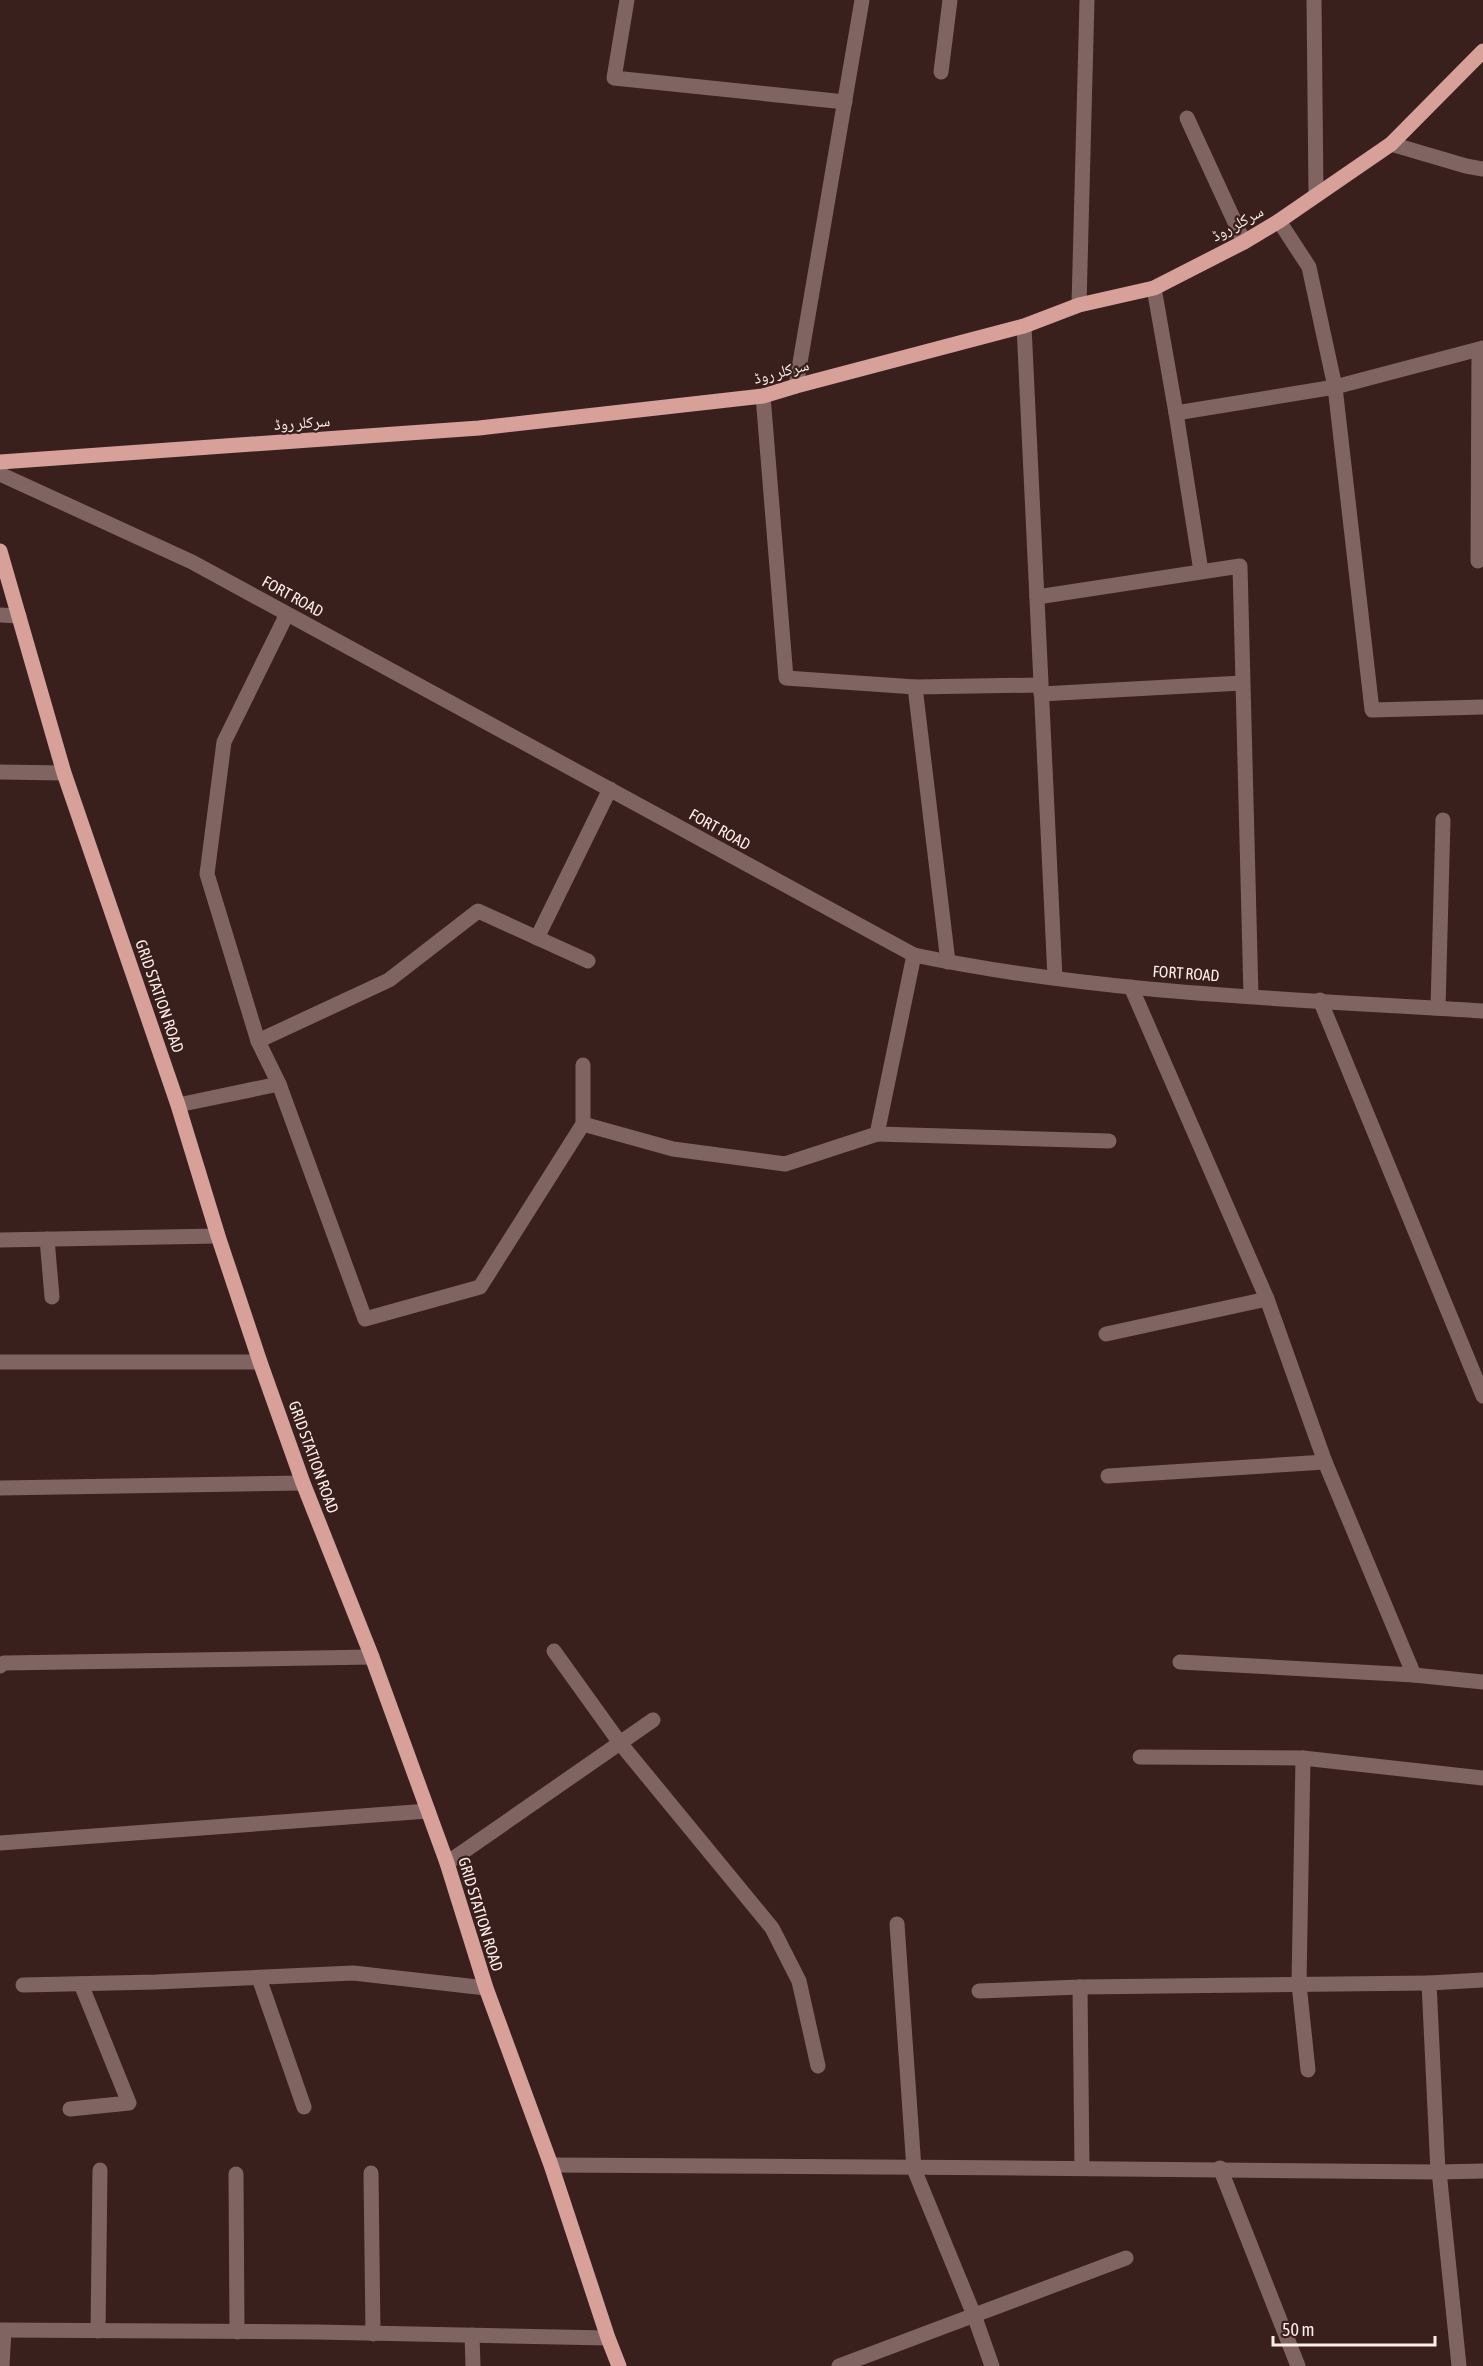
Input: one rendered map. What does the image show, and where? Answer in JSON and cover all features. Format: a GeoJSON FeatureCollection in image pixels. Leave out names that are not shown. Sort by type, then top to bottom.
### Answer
{"type":"FeatureCollection","features":[{"type":"Feature","properties":{"kind":"main road","name":"سرکلر روڈ"},"geometry":{"type":"LineString","coordinates":[[0,462],[479,428],[763,396],[1024,326],[1079,305],[1154,288],[1244,242],[1279,221],[1316,193],[1391,144],[1483,51]]}},
{"type":"Feature","properties":{"kind":"main road","name":"GRID STATION ROAD"},"geometry":{"type":"LineString","coordinates":[[0,551],[64,773],[178,1105],[260,1362],[303,1483],[372,1657],[447,1863],[486,1988],[551,2165],[619,2366]]}},
{"type":"Feature","properties":{"kind":"street"},"geometry":{"type":"LineString","coordinates":[[627,0],[614,78],[845,102]]}},
{"type":"Feature","properties":{"kind":"street"},"geometry":{"type":"LineString","coordinates":[[796,386],[862,0]]}},
{"type":"Feature","properties":{"kind":"street"},"geometry":{"type":"LineString","coordinates":[[941,72],[950,0]]}},
{"type":"Feature","properties":{"kind":"street"},"geometry":{"type":"LineString","coordinates":[[1079,305],[1087,0]]}},
{"type":"Feature","properties":{"kind":"street"},"geometry":{"type":"LineString","coordinates":[[1314,0],[1316,193]]}},
{"type":"Feature","properties":{"kind":"street"},"geometry":{"type":"LineString","coordinates":[[1187,118],[1244,242]]}},
{"type":"Feature","properties":{"kind":"street"},"geometry":{"type":"LineString","coordinates":[[1391,144],[1483,169]]}},
{"type":"Feature","properties":{"kind":"street"},"geometry":{"type":"LineString","coordinates":[[1279,221],[1309,267],[1335,387],[1372,710],[1483,707]]}},
{"type":"Feature","properties":{"kind":"street"},"geometry":{"type":"LineString","coordinates":[[1154,288],[1201,572]]}},
{"type":"Feature","properties":{"kind":"street"},"geometry":{"type":"LineString","coordinates":[[1024,326],[1055,978]]}},
{"type":"Feature","properties":{"kind":"street"},"geometry":{"type":"LineString","coordinates":[[1176,413],[1335,387],[1481,349],[1478,561]]}},
{"type":"Feature","properties":{"kind":"street"},"geometry":{"type":"LineString","coordinates":[[763,396],[786,678],[915,687],[1040,690],[1242,683]]}},
{"type":"Feature","properties":{"kind":"street","name":"FORT ROAD"},"geometry":{"type":"LineString","coordinates":[[0,474],[192,562],[914,955],[1055,978],[1131,987],[1483,1011]]}},
{"type":"Feature","properties":{"kind":"street"},"geometry":{"type":"LineString","coordinates":[[1036,597],[1240,566],[1251,996]]}},
{"type":"Feature","properties":{"kind":"street"},"geometry":{"type":"LineString","coordinates":[[287,614],[224,742],[207,874],[258,1041],[279,1084],[365,1320],[480,1287],[583,1124],[583,1065]]}},
{"type":"Feature","properties":{"kind":"street"},"geometry":{"type":"LineString","coordinates":[[0,615],[19,616]]}},
{"type":"Feature","properties":{"kind":"street"},"geometry":{"type":"LineString","coordinates":[[915,687],[948,962]]}},
{"type":"Feature","properties":{"kind":"street"},"geometry":{"type":"LineString","coordinates":[[0,772],[64,773]]}},
{"type":"Feature","properties":{"kind":"street"},"geometry":{"type":"LineString","coordinates":[[537,938],[610,789]]}},
{"type":"Feature","properties":{"kind":"street"},"geometry":{"type":"LineString","coordinates":[[1438,1008],[1443,820]]}},
{"type":"Feature","properties":{"kind":"street"},"geometry":{"type":"LineString","coordinates":[[258,1041],[389,980],[478,911],[588,961]]}},
{"type":"Feature","properties":{"kind":"street"},"geometry":{"type":"LineString","coordinates":[[877,1134],[914,955]]}},
{"type":"Feature","properties":{"kind":"street"},"geometry":{"type":"LineString","coordinates":[[1131,987],[1267,1299],[1325,1462],[1414,1675]]}},
{"type":"Feature","properties":{"kind":"street"},"geometry":{"type":"LineString","coordinates":[[1320,1000],[1483,1396]]}},
{"type":"Feature","properties":{"kind":"street"},"geometry":{"type":"LineString","coordinates":[[178,1105],[279,1084]]}},
{"type":"Feature","properties":{"kind":"street"},"geometry":{"type":"LineString","coordinates":[[583,1124],[673,1149],[785,1164],[877,1134],[1109,1141]]}},
{"type":"Feature","properties":{"kind":"street"},"geometry":{"type":"LineString","coordinates":[[0,1240],[218,1236]]}},
{"type":"Feature","properties":{"kind":"street"},"geometry":{"type":"LineString","coordinates":[[47,1239],[52,1298]]}},
{"type":"Feature","properties":{"kind":"street"},"geometry":{"type":"LineString","coordinates":[[1106,1334],[1267,1299]]}},
{"type":"Feature","properties":{"kind":"street"},"geometry":{"type":"LineString","coordinates":[[0,1362],[260,1362]]}},
{"type":"Feature","properties":{"kind":"street"},"geometry":{"type":"LineString","coordinates":[[1108,1476],[1325,1462]]}},
{"type":"Feature","properties":{"kind":"street"},"geometry":{"type":"LineString","coordinates":[[0,1488],[303,1483]]}},
{"type":"Feature","properties":{"kind":"street"},"geometry":{"type":"LineString","coordinates":[[554,1651],[620,1743],[772,1928],[799,1981],[818,2066]]}},
{"type":"Feature","properties":{"kind":"street"},"geometry":{"type":"LineString","coordinates":[[0,1666],[4,1662],[372,1657]]}},
{"type":"Feature","properties":{"kind":"street"},"geometry":{"type":"LineString","coordinates":[[1180,1662],[1414,1675],[1483,1682]]}},
{"type":"Feature","properties":{"kind":"street"},"geometry":{"type":"LineString","coordinates":[[447,1863],[653,1720]]}},
{"type":"Feature","properties":{"kind":"street"},"geometry":{"type":"LineString","coordinates":[[1140,1757],[1303,1758],[1483,1778]]}},
{"type":"Feature","properties":{"kind":"street"},"geometry":{"type":"LineString","coordinates":[[1303,1758],[1299,1984],[1308,2070]]}},
{"type":"Feature","properties":{"kind":"street"},"geometry":{"type":"LineString","coordinates":[[0,1843],[428,1811]]}},
{"type":"Feature","properties":{"kind":"street"},"geometry":{"type":"LineString","coordinates":[[897,1924],[914,2169],[974,2315],[992,2366]]}},
{"type":"Feature","properties":{"kind":"street"},"geometry":{"type":"LineString","coordinates":[[23,1984],[81,1984],[352,1973],[486,1988]]}},
{"type":"Feature","properties":{"kind":"street"},"geometry":{"type":"LineString","coordinates":[[259,1978],[304,2107]]}},
{"type":"Feature","properties":{"kind":"street"},"geometry":{"type":"LineString","coordinates":[[979,1991],[1080,1987],[1429,1983],[1483,1980]]}},
{"type":"Feature","properties":{"kind":"street"},"geometry":{"type":"LineString","coordinates":[[1429,1983],[1438,2171],[1459,2366]]}},
{"type":"Feature","properties":{"kind":"street"},"geometry":{"type":"LineString","coordinates":[[70,2109],[129,2103],[81,1984]]}},
{"type":"Feature","properties":{"kind":"street"},"geometry":{"type":"LineString","coordinates":[[1080,1987],[1082,2168]]}},
{"type":"Feature","properties":{"kind":"street"},"geometry":{"type":"LineString","coordinates":[[551,2165],[1483,2171]]}},
{"type":"Feature","properties":{"kind":"street"},"geometry":{"type":"LineString","coordinates":[[1220,2168],[1298,2366]]}},
{"type":"Feature","properties":{"kind":"street"},"geometry":{"type":"LineString","coordinates":[[98,2331],[100,2170]]}},
{"type":"Feature","properties":{"kind":"street"},"geometry":{"type":"LineString","coordinates":[[371,2173],[373,2334]]}},
{"type":"Feature","properties":{"kind":"street"},"geometry":{"type":"LineString","coordinates":[[236,2174],[237,2332]]}},
{"type":"Feature","properties":{"kind":"street"},"geometry":{"type":"LineString","coordinates":[[839,2366],[1126,2258]]}},
{"type":"Feature","properties":{"kind":"street"},"geometry":{"type":"LineString","coordinates":[[2,2366],[2,2330],[608,2338]]}},
{"type":"Feature","properties":{"kind":"street"},"geometry":{"type":"LineString","coordinates":[[472,2335],[473,2366]]}}]}
